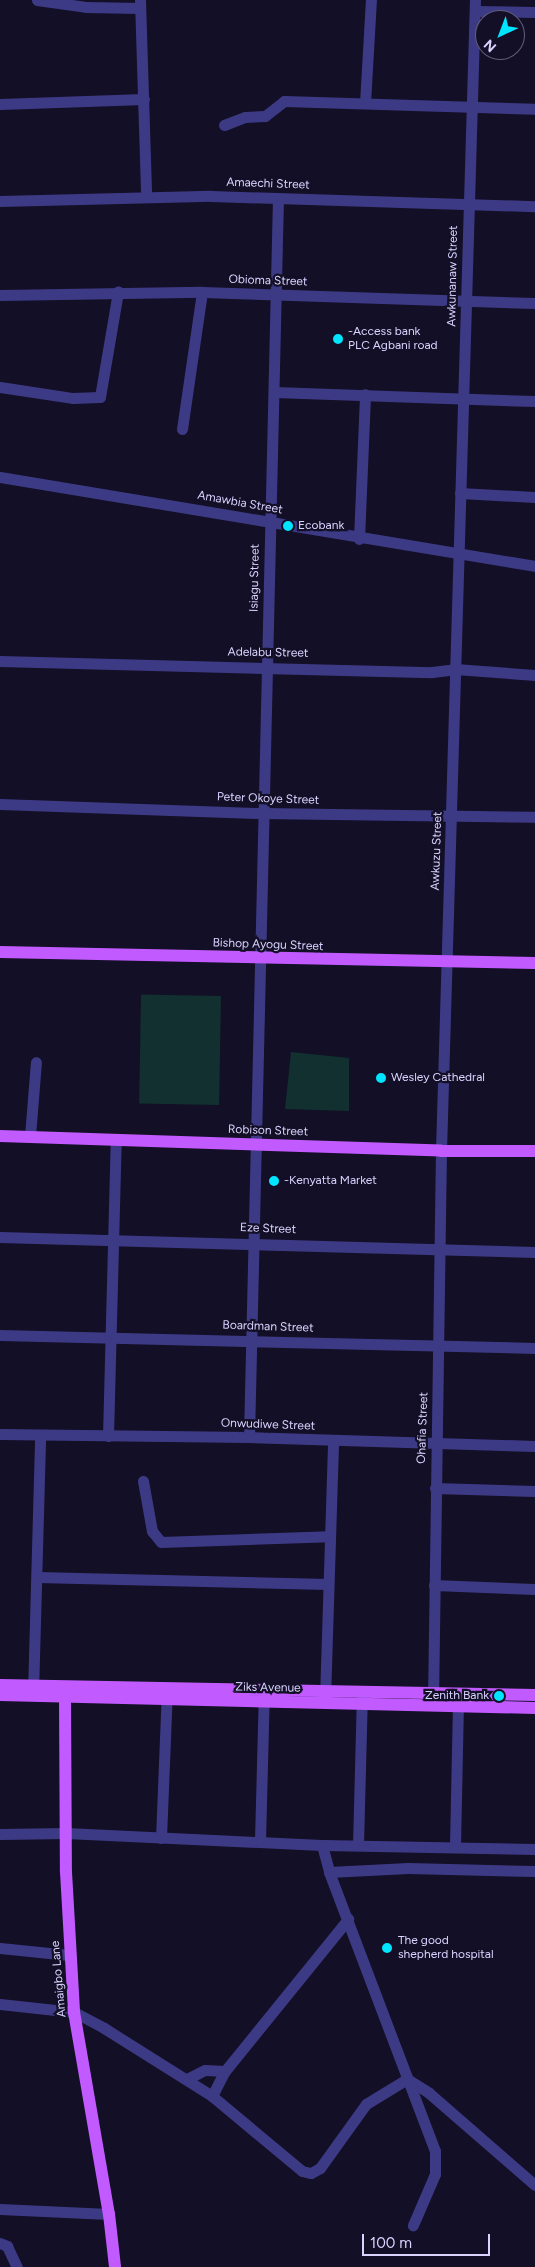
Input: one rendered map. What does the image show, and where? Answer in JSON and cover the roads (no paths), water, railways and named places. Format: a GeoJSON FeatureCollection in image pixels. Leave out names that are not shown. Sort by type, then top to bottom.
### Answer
{"type":"FeatureCollection","features":[{"type":"Feature","properties":{"kind":"main road","name":"Bishop Ayogu Street"},"geometry":{"type":"LineString","coordinates":[[0,952],[348,961],[448,960],[535,963]]}},
{"type":"Feature","properties":{"kind":"main road","name":"Robison Street"},"geometry":{"type":"LineString","coordinates":[[0,1136],[442,1151],[535,1151]]}},
{"type":"Feature","properties":{"kind":"main road","name":"Ziks Avenue"},"geometry":{"type":"LineString","coordinates":[[0,1685],[33,1690],[167,1700],[264,1696],[433,1700],[535,1695]]}},
{"type":"Feature","properties":{"kind":"main road","name":"Ziks Avenue"},"geometry":{"type":"LineString","coordinates":[[65,1691],[167,1687],[264,1696]]}},
{"type":"Feature","properties":{"kind":"main road","name":"Ziks Avenue"},"geometry":{"type":"LineString","coordinates":[[0,1695],[33,1690]]}},
{"type":"Feature","properties":{"kind":"main road","name":"Amaigbo Lane"},"geometry":{"type":"LineString","coordinates":[[65,1691],[66,1833],[74,2012],[109,2214],[115,2267]]}},
{"type":"Feature","properties":{"kind":"main road","name":"Ziks Avenue"},"geometry":{"type":"LineString","coordinates":[[433,1700],[458,1707],[535,1708]]}},
{"type":"Feature","properties":{"kind":"street"},"geometry":{"type":"LineString","coordinates":[[37,0],[86,7],[140,4],[146,196]]}},
{"type":"Feature","properties":{"kind":"street"},"geometry":{"type":"LineString","coordinates":[[365,104],[371,0]]}},
{"type":"Feature","properties":{"kind":"street"},"geometry":{"type":"LineString","coordinates":[[475,5],[535,12]]}},
{"type":"Feature","properties":{"kind":"street","name":"Awkunanaw Street"},"geometry":{"type":"LineString","coordinates":[[457,552],[467,301],[470,109],[475,5]]}},
{"type":"Feature","properties":{"kind":"street"},"geometry":{"type":"LineString","coordinates":[[0,104],[144,99]]}},
{"type":"Feature","properties":{"kind":"street"},"geometry":{"type":"LineString","coordinates":[[224,125],[245,117],[265,116],[284,101],[470,109],[535,109]]}},
{"type":"Feature","properties":{"kind":"street","name":"Amaechi Street"},"geometry":{"type":"LineString","coordinates":[[0,201],[146,196],[535,206]]}},
{"type":"Feature","properties":{"kind":"street","name":"Isiagu Street"},"geometry":{"type":"LineString","coordinates":[[249,1437],[255,1243],[254,1144],[261,958],[262,813],[278,198]]}},
{"type":"Feature","properties":{"kind":"street"},"geometry":{"type":"LineString","coordinates":[[0,388],[73,398],[100,397],[118,292]]}},
{"type":"Feature","properties":{"kind":"street"},"geometry":{"type":"LineString","coordinates":[[182,429],[202,292]]}},
{"type":"Feature","properties":{"kind":"street","name":"Obioma Street"},"geometry":{"type":"LineString","coordinates":[[0,295],[202,292],[275,296],[535,303]]}},
{"type":"Feature","properties":{"kind":"street"},"geometry":{"type":"LineString","coordinates":[[274,392],[535,401]]}},
{"type":"Feature","properties":{"kind":"street"},"geometry":{"type":"LineString","coordinates":[[360,539],[364,394]]}},
{"type":"Feature","properties":{"kind":"street","name":"Amawbia Street"},"geometry":{"type":"LineString","coordinates":[[0,477],[360,539],[457,552],[535,566]]}},
{"type":"Feature","properties":{"kind":"street"},"geometry":{"type":"LineString","coordinates":[[460,494],[535,497]]}},
{"type":"Feature","properties":{"kind":"street","name":"Awkuzu Street"},"geometry":{"type":"LineString","coordinates":[[442,1151],[452,816],[457,552]]}},
{"type":"Feature","properties":{"kind":"street","name":"Adelabu Street"},"geometry":{"type":"LineString","coordinates":[[0,662],[432,672],[455,669],[535,675]]}},
{"type":"Feature","properties":{"kind":"street","name":"Peter Okoye Street"},"geometry":{"type":"LineString","coordinates":[[0,804],[262,813],[535,817]]}},
{"type":"Feature","properties":{"kind":"street"},"geometry":{"type":"LineString","coordinates":[[30,1136],[36,1062]]}},
{"type":"Feature","properties":{"kind":"street"},"geometry":{"type":"LineString","coordinates":[[108,1436],[116,1140]]}},
{"type":"Feature","properties":{"kind":"street","name":"Ohafia Street"},"geometry":{"type":"LineString","coordinates":[[433,1700],[442,1151]]}},
{"type":"Feature","properties":{"kind":"street","name":"Eze Street"},"geometry":{"type":"LineString","coordinates":[[0,1236],[535,1252]]}},
{"type":"Feature","properties":{"kind":"street","name":"Boardman Street"},"geometry":{"type":"LineString","coordinates":[[0,1335],[110,1336],[535,1348]]}},
{"type":"Feature","properties":{"kind":"street","name":"Onwudiwe Street"},"geometry":{"type":"LineString","coordinates":[[0,1434],[249,1437],[535,1446]]}},
{"type":"Feature","properties":{"kind":"street"},"geometry":{"type":"LineString","coordinates":[[33,1690],[38,1577],[40,1435]]}},
{"type":"Feature","properties":{"kind":"street"},"geometry":{"type":"LineString","coordinates":[[324,1697],[333,1441]]}},
{"type":"Feature","properties":{"kind":"street"},"geometry":{"type":"LineString","coordinates":[[143,1481],[152,1531],[161,1542],[329,1536]]}},
{"type":"Feature","properties":{"kind":"street"},"geometry":{"type":"LineString","coordinates":[[435,1488],[535,1491]]}},
{"type":"Feature","properties":{"kind":"street"},"geometry":{"type":"LineString","coordinates":[[38,1577],[328,1584]]}},
{"type":"Feature","properties":{"kind":"street"},"geometry":{"type":"LineString","coordinates":[[434,1586],[535,1589]]}},
{"type":"Feature","properties":{"kind":"street"},"geometry":{"type":"LineString","coordinates":[[161,1838],[167,1687]]}},
{"type":"Feature","properties":{"kind":"street"},"geometry":{"type":"LineString","coordinates":[[260,1842],[264,1696]]}},
{"type":"Feature","properties":{"kind":"street"},"geometry":{"type":"LineString","coordinates":[[358,1845],[362,1698]]}},
{"type":"Feature","properties":{"kind":"street"},"geometry":{"type":"LineString","coordinates":[[454,1846],[458,1707]]}},
{"type":"Feature","properties":{"kind":"street"},"geometry":{"type":"LineString","coordinates":[[0,1834],[66,1833],[322,1845],[535,1849]]}},
{"type":"Feature","properties":{"kind":"street"},"geometry":{"type":"LineString","coordinates":[[322,1845],[329,1872],[435,2151],[436,2164],[432,2183],[414,2225]]}},
{"type":"Feature","properties":{"kind":"street"},"geometry":{"type":"LineString","coordinates":[[329,1872],[408,1868],[535,1871]]}},
{"type":"Feature","properties":{"kind":"street"},"geometry":{"type":"LineString","coordinates":[[212,2096],[225,2071],[348,1919]]}},
{"type":"Feature","properties":{"kind":"street"},"geometry":{"type":"LineString","coordinates":[[0,1948],[70,1954]]}},
{"type":"Feature","properties":{"kind":"street"},"geometry":{"type":"LineString","coordinates":[[0,2004],[74,2012],[187,2079],[212,2096],[302,2171],[311,2173],[320,2168],[366,2104],[407,2078]]}},
{"type":"Feature","properties":{"kind":"street"},"geometry":{"type":"LineString","coordinates":[[187,2079],[206,2070],[225,2071]]}},
{"type":"Feature","properties":{"kind":"street"},"geometry":{"type":"LineString","coordinates":[[407,2078],[429,2093],[535,2184]]}},
{"type":"Feature","properties":{"kind":"street"},"geometry":{"type":"LineString","coordinates":[[0,2209],[109,2214]]}},
{"type":"Feature","properties":{"kind":"street"},"geometry":{"type":"LineString","coordinates":[[0,2243],[7,2246],[17,2267]]}},
{"type":"Feature","properties":{"kind":"place","name":"-Access bank PLC Agbani road"},"geometry":{"type":"Point","coordinates":[338,339]}},
{"type":"Feature","properties":{"kind":"place","name":"Ecobank"},"geometry":{"type":"Point","coordinates":[288,526]}},
{"type":"Feature","properties":{"kind":"place","name":"Wesley Cathedral"},"geometry":{"type":"Point","coordinates":[381,1078]}},
{"type":"Feature","properties":{"kind":"place","name":"-Kenyatta Market"},"geometry":{"type":"Point","coordinates":[274,1181]}},
{"type":"Feature","properties":{"kind":"place","name":"Zenith Bank"},"geometry":{"type":"Point","coordinates":[499,1696]}},
{"type":"Feature","properties":{"kind":"place","name":"The good shepherd hospital"},"geometry":{"type":"Point","coordinates":[387,1948]}}]}
